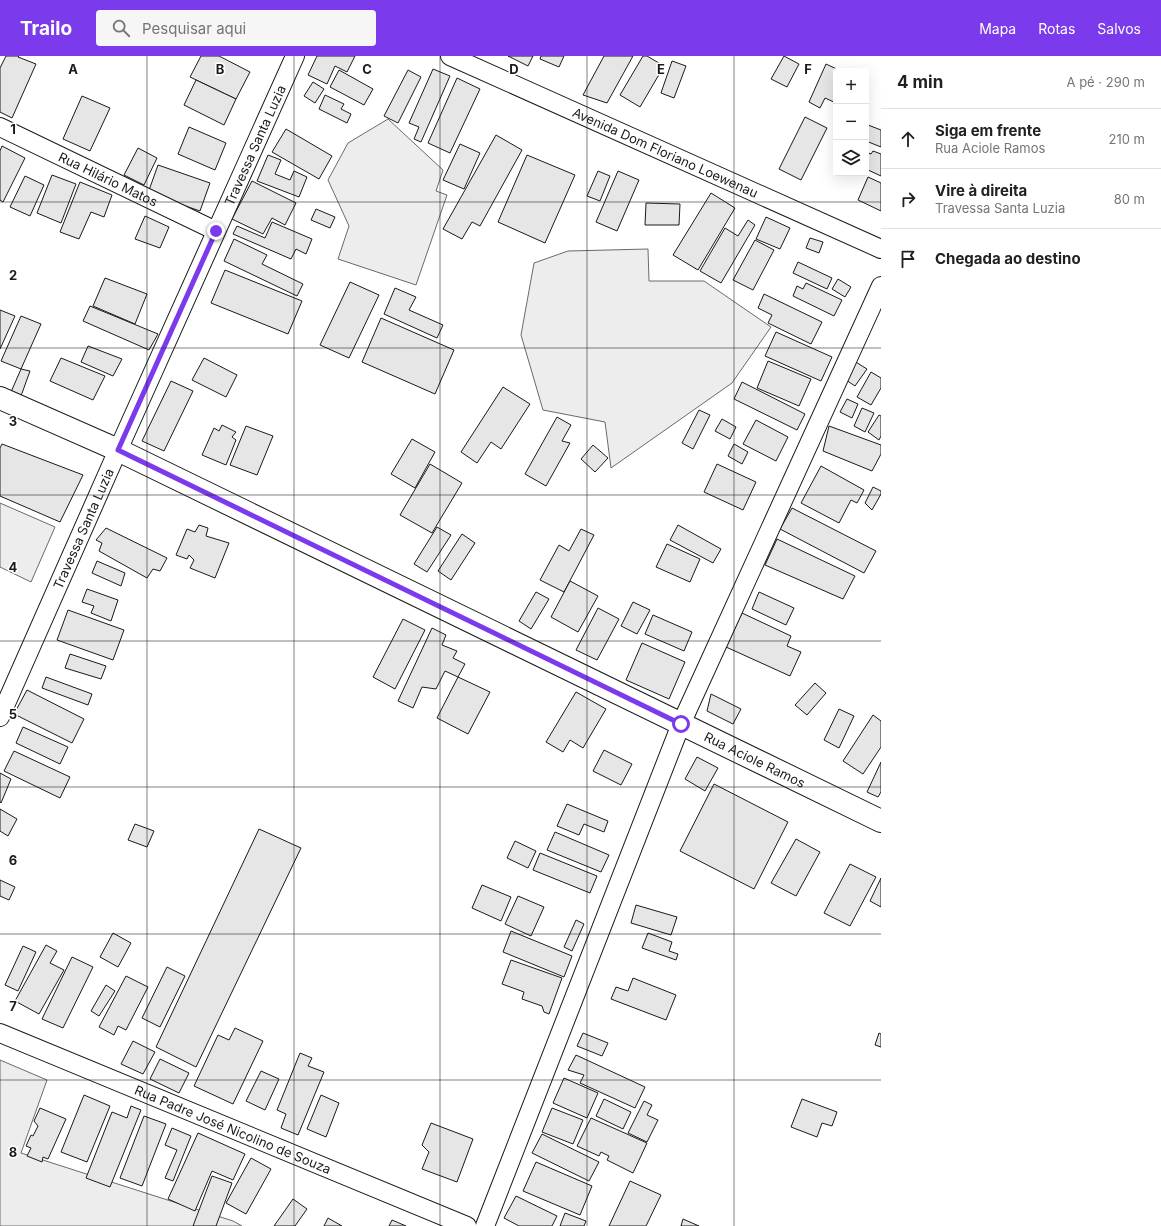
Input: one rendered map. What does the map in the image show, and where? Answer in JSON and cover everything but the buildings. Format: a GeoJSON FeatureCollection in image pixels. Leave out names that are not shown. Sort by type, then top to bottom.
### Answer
{"type":"FeatureCollection","features":[{"type":"Feature","properties":{"kind":"street","name":"Travessa Santa Luzia"},"geometry":{"type":"LineString","coordinates":[[0,717],[295,56]]}},
{"type":"Feature","properties":{"kind":"street","name":"Avenida Dom Floriano Loewenau"},"geometry":{"type":"LineString","coordinates":[[450,56],[881,249]]}},
{"type":"Feature","properties":{"kind":"street","name":"Rua Hilário Matos"},"geometry":{"type":"LineString","coordinates":[[0,127],[216,231]]}},
{"type":"Feature","properties":{"kind":"street"},"geometry":{"type":"LineString","coordinates":[[485,1226],[681,724],[881,286]]}},
{"type":"Feature","properties":{"kind":"street","name":"Rua Aciole Ramos"},"geometry":{"type":"LineString","coordinates":[[0,398],[118,450],[881,821]]}},
{"type":"Feature","properties":{"kind":"street","name":"Rua Padre José Nicolino de Souza"},"geometry":{"type":"LineString","coordinates":[[0,1033],[467,1226]]}},
{"type":"Feature","properties":{"kind":"shaded area"},"geometry":{"type":"Polygon","coordinates":[[[388,119],[443,170],[436,191],[447,195],[416,285],[338,259],[349,226],[328,180],[348,143],[388,119]]]}},
{"type":"Feature","properties":{"kind":"shaded area"},"geometry":{"type":"Polygon","coordinates":[[[648,249],[649,281],[704,281],[771,327],[732,383],[611,468],[605,422],[543,410],[521,335],[534,263],[568,251],[648,249]]]}},
{"type":"Feature","properties":{"kind":"shaded area"},"geometry":{"type":"Polygon","coordinates":[[[0,503],[55,527],[31,582],[0,567],[0,503]]]}},
{"type":"Feature","properties":{"kind":"shaded area"},"geometry":{"type":"Polygon","coordinates":[[[0,1060],[47,1080],[21,1153],[233,1221],[242,1226],[0,1226],[0,1060]]]}},
{"type":"Feature","properties":{"kind":"route"},"geometry":{"type":"LineString","coordinates":[[216,231],[118,450],[681,724]]}}]}
